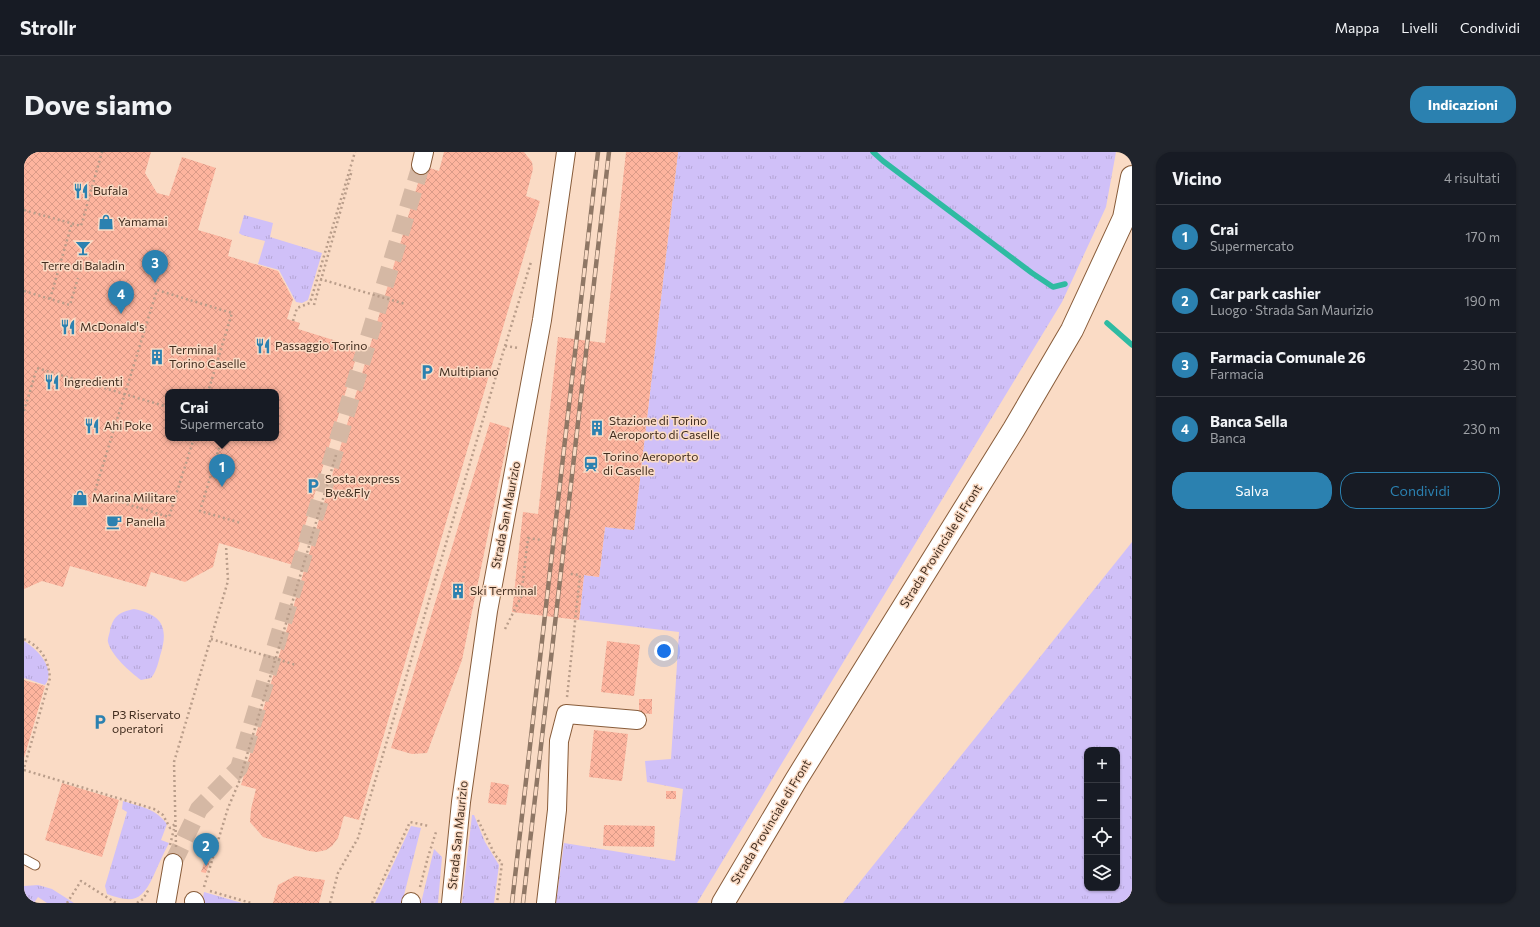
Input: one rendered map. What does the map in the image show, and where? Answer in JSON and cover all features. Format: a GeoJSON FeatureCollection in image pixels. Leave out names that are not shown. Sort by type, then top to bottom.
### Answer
{"type":"FeatureCollection","features":[{"type":"Feature","properties":{"kind":"main road","name":"Strada Provinciale di Front"},"geometry":{"type":"LineString","coordinates":[[723,903],[796,780],[1014,429],[1072,330],[1124,218],[1132,177]]}},
{"type":"Feature","properties":{"kind":"street","name":"Strada San Maurizio"},"geometry":{"type":"LineString","coordinates":[[451,903],[461,802],[488,611],[537,350],[553,251],[566,152]]}},
{"type":"Feature","properties":{"kind":"street"},"geometry":{"type":"LineString","coordinates":[[546,903],[556,810],[559,741],[566,714],[637,720]]}},
{"type":"Feature","properties":{"kind":"street"},"geometry":{"type":"LineString","coordinates":[[166,903],[174,859]]}},
{"type":"Feature","properties":{"kind":"lane"},"geometry":{"type":"LineString","coordinates":[[24,858],[34,865]]}},
{"type":"Feature","properties":{"kind":"path"},"geometry":{"type":"LineString","coordinates":[[24,210],[82,226],[102,152]]}},
{"type":"Feature","properties":{"kind":"path"},"geometry":{"type":"LineString","coordinates":[[293,321],[297,308],[310,303],[356,152]]}},
{"type":"Feature","properties":{"kind":"path"},"geometry":{"type":"LineString","coordinates":[[314,305],[356,152]]}},
{"type":"Feature","properties":{"kind":"path"},"geometry":{"type":"LineString","coordinates":[[50,299],[72,223]]}},
{"type":"Feature","properties":{"kind":"path"},"geometry":{"type":"LineString","coordinates":[[330,903],[338,873],[358,838],[531,259]]}},
{"type":"Feature","properties":{"kind":"path"},"geometry":{"type":"LineString","coordinates":[[24,292],[70,305],[78,278]]}},
{"type":"Feature","properties":{"kind":"path"},"geometry":{"type":"LineString","coordinates":[[318,278],[404,304]]}},
{"type":"Feature","properties":{"kind":"path"},"geometry":{"type":"LineString","coordinates":[[193,441],[169,517],[94,494],[157,290],[232,313],[209,389]]}},
{"type":"Feature","properties":{"kind":"path"},"geometry":{"type":"LineString","coordinates":[[506,346],[537,350]]}},
{"type":"Feature","properties":{"kind":"path"},"geometry":{"type":"LineString","coordinates":[[24,411],[37,368],[165,406]]}},
{"type":"Feature","properties":{"kind":"path"},"geometry":{"type":"LineString","coordinates":[[221,441],[200,511],[241,523]]}},
{"type":"Feature","properties":{"kind":"path"},"geometry":{"type":"LineString","coordinates":[[251,903],[203,889],[228,808],[240,782],[336,455]]}},
{"type":"Feature","properties":{"kind":"path"},"geometry":{"type":"LineString","coordinates":[[504,637],[505,629],[512,612],[521,597],[528,538],[542,540]]}},
{"type":"Feature","properties":{"kind":"path"},"geometry":{"type":"LineString","coordinates":[[174,859],[174,762],[228,582],[226,545]]}},
{"type":"Feature","properties":{"kind":"path"},"geometry":{"type":"LineString","coordinates":[[566,714],[580,575],[570,574]]}},
{"type":"Feature","properties":{"kind":"path"},"geometry":{"type":"LineString","coordinates":[[24,639],[45,656],[49,663],[50,678],[24,769],[154,809],[163,815],[170,828],[175,824]]}},
{"type":"Feature","properties":{"kind":"path"},"geometry":{"type":"LineString","coordinates":[[211,639],[296,665]]}},
{"type":"Feature","properties":{"kind":"path"},"geometry":{"type":"LineString","coordinates":[[478,819],[495,855],[502,863],[497,903]]}},
{"type":"Feature","properties":{"kind":"path"},"geometry":{"type":"LineString","coordinates":[[372,903],[410,822],[429,826]]}},
{"type":"Feature","properties":{"kind":"path"},"geometry":{"type":"LineString","coordinates":[[413,900],[436,832]]}},
{"type":"Feature","properties":{"kind":"path"},"geometry":{"type":"LineString","coordinates":[[67,903],[81,881],[116,903]]}},
{"type":"Feature","properties":{"kind":"green space"},"geometry":{"type":"Polygon","coordinates":[[[678,152],[1116,152],[1106,207],[1062,302],[697,903],[556,903],[564,843],[675,861],[683,789],[647,782],[645,761],[671,759],[679,632],[579,620],[584,575],[599,577],[605,527],[634,530],[678,152]]]}},
{"type":"Feature","properties":{"kind":"green space"},"geometry":{"type":"Polygon","coordinates":[[[244,215],[273,223],[270,237],[322,253],[308,300],[302,303],[296,302],[279,270],[258,264],[265,241],[239,233],[244,215]]]}},
{"type":"Feature","properties":{"kind":"green space"},"geometry":{"type":"Polygon","coordinates":[[[1132,542],[1132,903],[843,903],[1132,542]]]}},
{"type":"Feature","properties":{"kind":"green space"},"geometry":{"type":"Polygon","coordinates":[[[134,609],[152,615],[157,619],[161,624],[164,638],[156,671],[151,678],[141,680],[117,658],[108,641],[113,621],[121,613],[134,609]]]}},
{"type":"Feature","properties":{"kind":"green space"},"geometry":{"type":"Polygon","coordinates":[[[24,641],[40,654],[47,666],[49,672],[45,685],[24,678],[24,641]]]}},
{"type":"Feature","properties":{"kind":"green space"},"geometry":{"type":"Polygon","coordinates":[[[123,801],[158,814],[167,824],[161,840],[169,843],[149,885],[140,896],[129,899],[123,899],[107,894],[105,886],[127,812],[122,809],[123,801]]]}},
{"type":"Feature","properties":{"kind":"green space"},"geometry":{"type":"Polygon","coordinates":[[[472,815],[474,815],[485,842],[499,865],[494,903],[462,903],[472,815]]]}},
{"type":"Feature","properties":{"kind":"green space"},"geometry":{"type":"Polygon","coordinates":[[[411,826],[421,828],[402,903],[375,903],[411,826]]]}},
{"type":"Feature","properties":{"kind":"green space"},"geometry":{"type":"Polygon","coordinates":[[[434,849],[442,857],[438,903],[421,903],[434,849]]]}},
{"type":"Feature","properties":{"kind":"green space"},"geometry":{"type":"Polygon","coordinates":[[[38,885],[52,889],[74,903],[47,903],[38,897],[34,903],[24,903],[24,886],[38,885]]]}},
{"type":"Feature","properties":{"kind":"green space"},"geometry":{"type":"Polygon","coordinates":[[[204,892],[242,903],[202,903],[204,892]]]}},
{"type":"Feature","properties":{"kind":"building","name":"Terminal Torino Caselle"},"geometry":{"type":"Polygon","coordinates":[[[24,152],[151,152],[145,173],[157,193],[169,196],[182,157],[216,168],[198,230],[232,240],[228,256],[278,271],[293,299],[287,319],[300,323],[298,329],[359,348],[293,565],[219,543],[213,567],[185,582],[151,572],[146,587],[70,566],[63,587],[42,581],[24,589],[24,152]]]}},
{"type":"Feature","properties":{"kind":"building","name":"Multipiano"},"geometry":{"type":"Polygon","coordinates":[[[444,152],[524,152],[532,162],[533,169],[526,196],[540,201],[359,820],[344,816],[338,838],[332,846],[326,850],[317,852],[309,851],[263,837],[250,822],[251,809],[256,789],[241,785],[423,166],[439,171],[444,152]]]}},
{"type":"Feature","properties":{"kind":"building","name":"Stazione di Torino Aeroporto di Caselle"},"geometry":{"type":"Polygon","coordinates":[[[626,152],[678,152],[634,530],[605,527],[599,577],[584,575],[579,620],[512,612],[523,512],[538,514],[558,337],[605,343],[626,152]]]}},
{"type":"Feature","properties":{"kind":"building","name":"Ski Terminal"},"geometry":{"type":"Polygon","coordinates":[[[490,422],[510,428],[462,660],[427,753],[412,754],[391,748],[490,422]]]}},
{"type":"Feature","properties":{"kind":"building"},"geometry":{"type":"Polygon","coordinates":[[[607,641],[640,645],[634,696],[601,692],[607,641]]]}},
{"type":"Feature","properties":{"kind":"building"},"geometry":{"type":"Polygon","coordinates":[[[24,680],[45,686],[24,758],[24,680]]]}},
{"type":"Feature","properties":{"kind":"building"},"geometry":{"type":"Polygon","coordinates":[[[639,699],[652,699],[652,714],[639,713],[639,699]]]}},
{"type":"Feature","properties":{"kind":"building"},"geometry":{"type":"Polygon","coordinates":[[[594,730],[628,734],[622,781],[589,777],[594,730]]]}},
{"type":"Feature","properties":{"kind":"building"},"geometry":{"type":"Polygon","coordinates":[[[491,782],[509,785],[506,805],[488,803],[491,782]]]}},
{"type":"Feature","properties":{"kind":"building"},"geometry":{"type":"Polygon","coordinates":[[[62,783],[119,800],[102,857],[45,840],[62,783]]]}},
{"type":"Feature","properties":{"kind":"building"},"geometry":{"type":"Polygon","coordinates":[[[666,791],[676,791],[676,799],[666,799],[666,791]]]}},
{"type":"Feature","properties":{"kind":"building"},"geometry":{"type":"Polygon","coordinates":[[[604,825],[655,826],[654,847],[603,846],[604,825]]]}},
{"type":"Feature","properties":{"kind":"building"},"geometry":{"type":"Polygon","coordinates":[[[205,860],[210,861],[206,873],[201,872],[205,860]]]}},
{"type":"Feature","properties":{"kind":"building"},"geometry":{"type":"Polygon","coordinates":[[[295,876],[325,880],[319,903],[273,903],[278,885],[295,876]]]}},
{"type":"Feature","properties":{"kind":"waterway"},"geometry":{"type":"LineString","coordinates":[[873,152],[1032,273],[1053,287],[1065,284]]}},
{"type":"Feature","properties":{"kind":"waterway"},"geometry":{"type":"LineString","coordinates":[[1107,323],[1132,345]]}},
{"type":"Feature","properties":{"kind":"tunnel"},"geometry":{"type":"LineString","coordinates":[[173,863],[199,809],[239,768],[421,165]]}},
{"type":"Feature","properties":{"kind":"railway"},"geometry":{"type":"LineString","coordinates":[[512,903],[598,152]]}},
{"type":"Feature","properties":{"kind":"railway"},"geometry":{"type":"LineString","coordinates":[[523,903],[609,152]]}},
{"type":"Feature","properties":{"kind":"place","name":"Bufala"},"geometry":{"type":"Point","coordinates":[81,191]}},
{"type":"Feature","properties":{"kind":"place","name":"Yamamai"},"geometry":{"type":"Point","coordinates":[106,222]}},
{"type":"Feature","properties":{"kind":"place","name":"Terre di Baladin"},"geometry":{"type":"Point","coordinates":[83,248]}},
{"type":"Feature","properties":{"kind":"place","name":"Farmacia Comunale 26"},"geometry":{"type":"Point","coordinates":[155,283]}},
{"type":"Feature","properties":{"kind":"place","name":"Banca Sella"},"geometry":{"type":"Point","coordinates":[121,314]}},
{"type":"Feature","properties":{"kind":"place","name":"McDonald's"},"geometry":{"type":"Point","coordinates":[68,327]}},
{"type":"Feature","properties":{"kind":"place","name":"Passaggio Torino"},"geometry":{"type":"Point","coordinates":[263,346]}},
{"type":"Feature","properties":{"kind":"place","name":"Terminal Torino Caselle"},"geometry":{"type":"Point","coordinates":[157,357]}},
{"type":"Feature","properties":{"kind":"place","name":"Multipiano"},"geometry":{"type":"Point","coordinates":[427,372]}},
{"type":"Feature","properties":{"kind":"place","name":"Ingredienti"},"geometry":{"type":"Point","coordinates":[52,382]}},
{"type":"Feature","properties":{"kind":"place","name":"Ahi Poke"},"geometry":{"type":"Point","coordinates":[92,426]}},
{"type":"Feature","properties":{"kind":"place","name":"Stazione di Torino Aeroporto di Caselle"},"geometry":{"type":"Point","coordinates":[597,428]}},
{"type":"Feature","properties":{"kind":"place","name":"Torino Aeroporto di Caselle"},"geometry":{"type":"Point","coordinates":[591,464]}},
{"type":"Feature","properties":{"kind":"place","name":"Sosta express Bye&Fly"},"geometry":{"type":"Point","coordinates":[313,486]}},
{"type":"Feature","properties":{"kind":"place","name":"Crai"},"geometry":{"type":"Point","coordinates":[222,487]}},
{"type":"Feature","properties":{"kind":"place","name":"Marina Militare"},"geometry":{"type":"Point","coordinates":[80,498]}},
{"type":"Feature","properties":{"kind":"place","name":"Panella"},"geometry":{"type":"Point","coordinates":[114,522]}},
{"type":"Feature","properties":{"kind":"place","name":"Ski Terminal"},"geometry":{"type":"Point","coordinates":[458,591]}},
{"type":"Feature","properties":{"kind":"place","name":"P3 Riservato operatori"},"geometry":{"type":"Point","coordinates":[100,722]}},
{"type":"Feature","properties":{"kind":"place","name":"Car park cashier"},"geometry":{"type":"Point","coordinates":[206,866]}}]}
